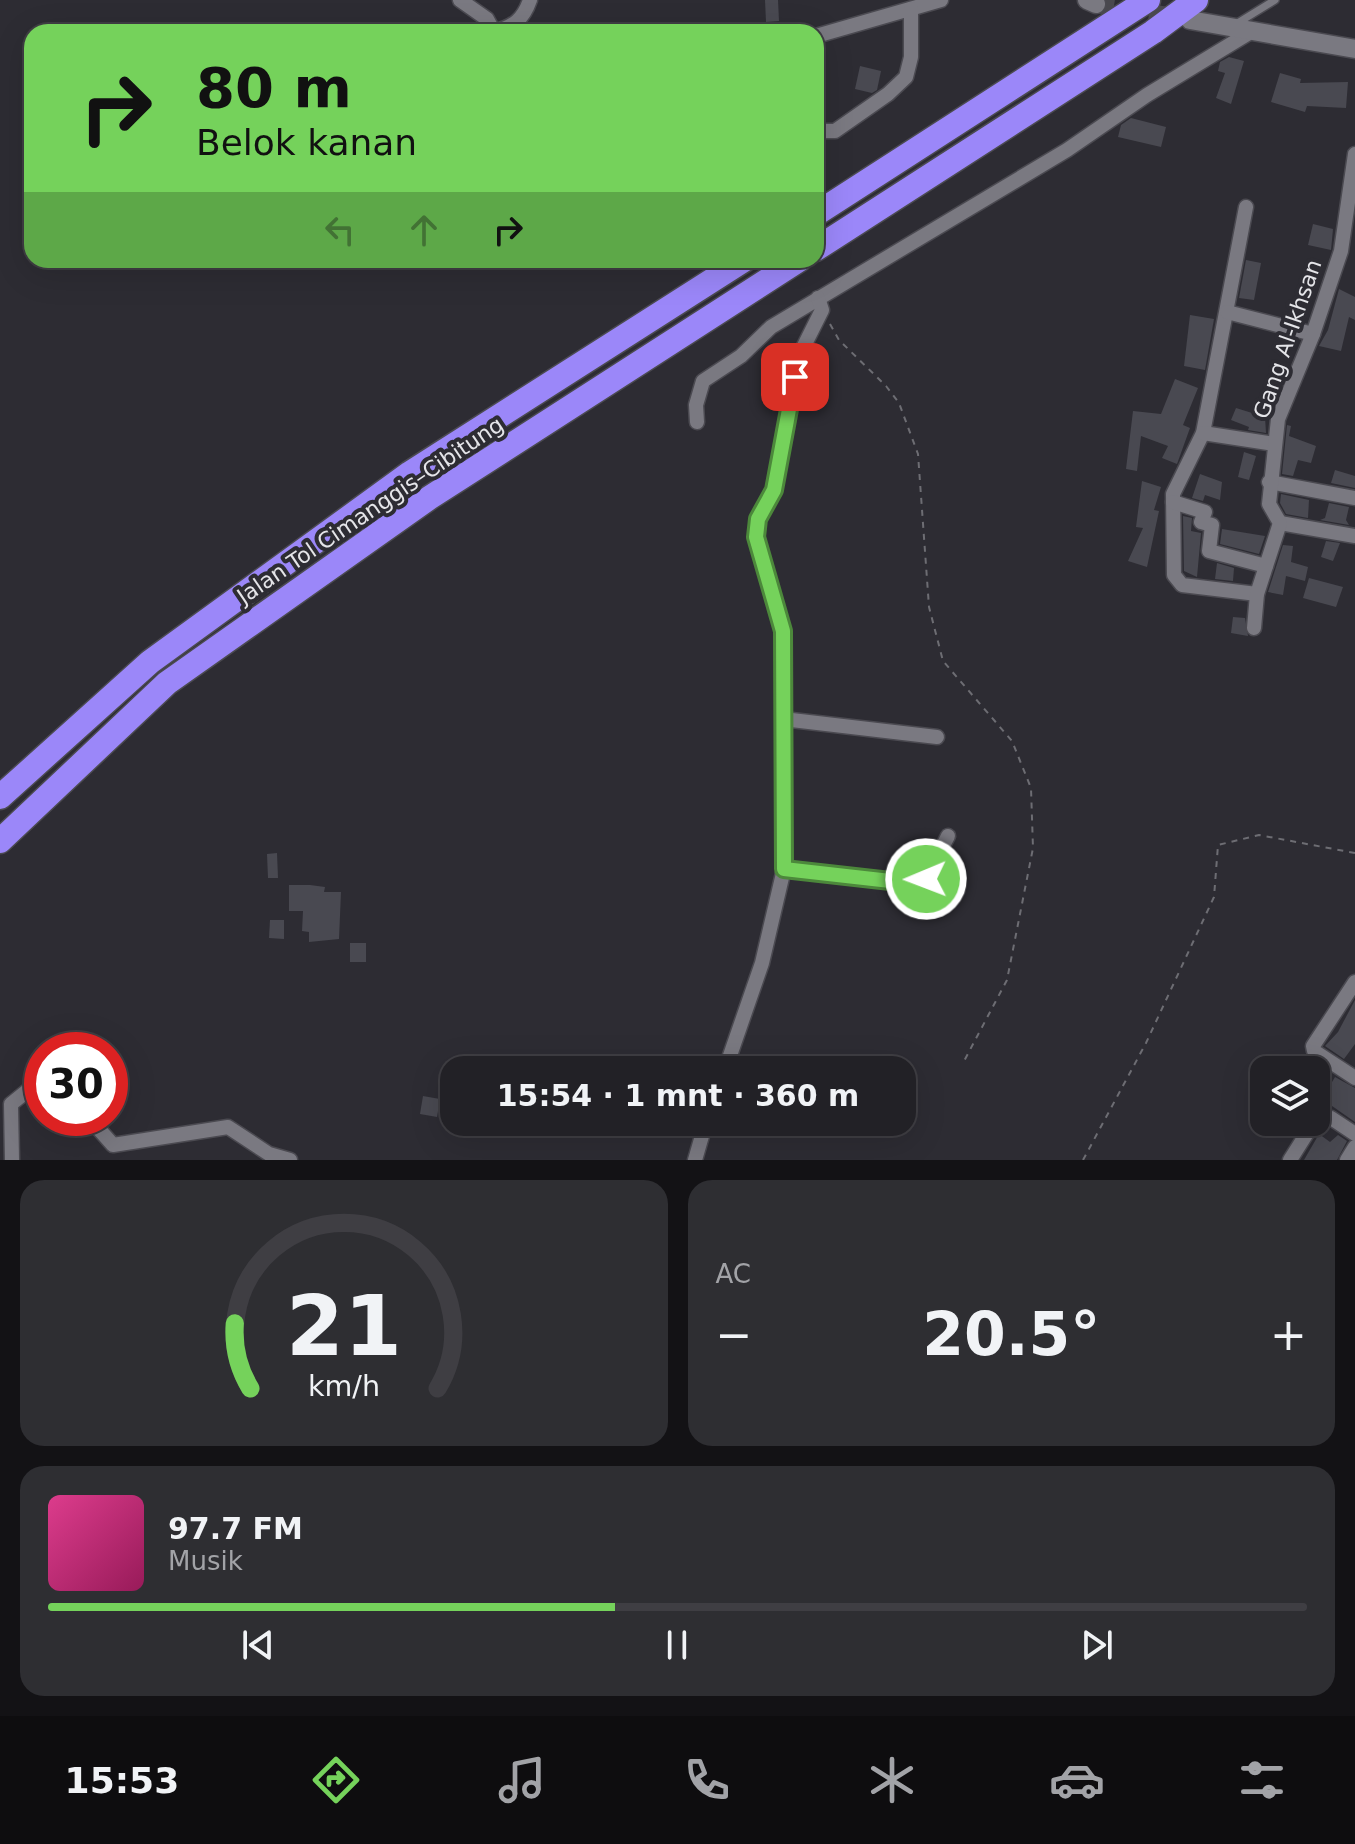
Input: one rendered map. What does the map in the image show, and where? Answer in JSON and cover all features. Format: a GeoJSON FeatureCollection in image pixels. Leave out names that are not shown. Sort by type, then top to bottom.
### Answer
{"type":"FeatureCollection","features":[{"type":"Feature","properties":{"kind":"highway"},"geometry":{"type":"LineString","coordinates":[[824,209],[1148,0]]}},
{"type":"Feature","properties":{"kind":"highway"},"geometry":{"type":"LineString","coordinates":[[824,244],[1140,40],[1193,10]]}},
{"type":"Feature","properties":{"kind":"highway","name":"Jalan Tol Cimanggis–Cibitung"},"geometry":{"type":"LineString","coordinates":[[0,797],[150,662],[410,473],[731,268]]}},
{"type":"Feature","properties":{"kind":"highway","name":"Jalan Tol Cimanggis–Cibitung"},"geometry":{"type":"LineString","coordinates":[[0,841],[167,683],[429,498],[787,268]]}},
{"type":"Feature","properties":{"kind":"street"},"geometry":{"type":"LineString","coordinates":[[460,0],[490,24]]}},
{"type":"Feature","properties":{"kind":"street"},"geometry":{"type":"LineString","coordinates":[[514,24],[525,14],[530,0]]}},
{"type":"Feature","properties":{"kind":"street"},"geometry":{"type":"LineString","coordinates":[[824,34],[941,0]]}},
{"type":"Feature","properties":{"kind":"street"},"geometry":{"type":"LineString","coordinates":[[824,131],[835,131],[888,94],[906,77],[911,57],[911,9]]}},
{"type":"Feature","properties":{"kind":"street"},"geometry":{"type":"LineString","coordinates":[[1193,10],[1234,26],[1355,49]]}},
{"type":"Feature","properties":{"kind":"street"},"geometry":{"type":"LineString","coordinates":[[697,422],[699,386],[709,375],[741,356],[771,327],[820,304],[1254,30]]}},
{"type":"Feature","properties":{"kind":"street","name":"Gang Al-Ikhsan"},"geometry":{"type":"LineString","coordinates":[[1280,523],[1269,504],[1269,482],[1280,412],[1313,334],[1341,250],[1355,154]]}},
{"type":"Feature","properties":{"kind":"street"},"geometry":{"type":"LineString","coordinates":[[1246,207],[1203,433],[1177,483],[1173,502],[1174,575],[1177,583],[1257,594]]}},
{"type":"Feature","properties":{"kind":"street"},"geometry":{"type":"LineString","coordinates":[[730,1056],[762,963],[784,869],[782,618],[756,537],[758,519],[774,490],[800,354],[820,304]]}},
{"type":"Feature","properties":{"kind":"street"},"geometry":{"type":"LineString","coordinates":[[1227,312],[1313,334]]}},
{"type":"Feature","properties":{"kind":"street"},"geometry":{"type":"LineString","coordinates":[[1203,433],[1274,444]]}},
{"type":"Feature","properties":{"kind":"street"},"geometry":{"type":"LineString","coordinates":[[1269,482],[1355,498]]}},
{"type":"Feature","properties":{"kind":"street"},"geometry":{"type":"LineString","coordinates":[[1173,502],[1205,512],[1201,522],[1212,525],[1209,551],[1266,566]]}},
{"type":"Feature","properties":{"kind":"street"},"geometry":{"type":"LineString","coordinates":[[1254,628],[1257,594],[1280,523],[1355,536]]}},
{"type":"Feature","properties":{"kind":"street"},"geometry":{"type":"LineString","coordinates":[[783,719],[937,737]]}},
{"type":"Feature","properties":{"kind":"street"},"geometry":{"type":"LineString","coordinates":[[784,869],[917,884],[926,879],[948,836]]}},
{"type":"Feature","properties":{"kind":"street"},"geometry":{"type":"LineString","coordinates":[[1353,1072],[1314,1051],[1313,1046],[1355,982]]}},
{"type":"Feature","properties":{"kind":"street"},"geometry":{"type":"LineString","coordinates":[[12,1160],[11,1104],[24,1093]]}},
{"type":"Feature","properties":{"kind":"street"},"geometry":{"type":"LineString","coordinates":[[1330,1118],[1355,1134]]}},
{"type":"Feature","properties":{"kind":"street"},"geometry":{"type":"LineString","coordinates":[[105,1136],[113,1145],[228,1127],[269,1154],[290,1160]]}},
{"type":"Feature","properties":{"kind":"street"},"geometry":{"type":"LineString","coordinates":[[695,1160],[702,1136]]}},
{"type":"Feature","properties":{"kind":"street"},"geometry":{"type":"LineString","coordinates":[[1290,1160],[1305,1136]]}},
{"type":"Feature","properties":{"kind":"street"},"geometry":{"type":"LineString","coordinates":[[1347,1160],[1355,1147]]}},
{"type":"Feature","properties":{"kind":"lane"},"geometry":{"type":"LineString","coordinates":[[1234,26],[1275,0]]}},
{"type":"Feature","properties":{"kind":"path"},"geometry":{"type":"LineString","coordinates":[[820,304],[839,340],[899,403],[918,454],[929,607],[943,661],[1002,727],[1030,780],[1034,816],[1033,848],[1007,980],[963,1063]]}},
{"type":"Feature","properties":{"kind":"path"},"geometry":{"type":"LineString","coordinates":[[1083,1160],[1146,1043],[1214,897],[1218,845],[1259,835],[1355,853]]}},
{"type":"Feature","properties":{"kind":"building"},"geometry":{"type":"Polygon","coordinates":[[[765,0],[778,0],[779,21],[766,22],[765,0]]]}},
{"type":"Feature","properties":{"kind":"building"},"geometry":{"type":"Polygon","coordinates":[[[1229,57],[1244,61],[1231,104],[1216,98],[1225,73],[1218,71],[1220,62],[1229,57]]]}},
{"type":"Feature","properties":{"kind":"building"},"geometry":{"type":"Polygon","coordinates":[[[860,66],[881,71],[877,90],[872,93],[855,89],[860,66]]]}},
{"type":"Feature","properties":{"kind":"building"},"geometry":{"type":"Polygon","coordinates":[[[1280,73],[1301,79],[1300,83],[1348,82],[1346,108],[1307,106],[1305,112],[1271,102],[1280,73]]]}},
{"type":"Feature","properties":{"kind":"building"},"geometry":{"type":"Polygon","coordinates":[[[1131,118],[1166,127],[1161,147],[1118,137],[1121,125],[1131,118]]]}},
{"type":"Feature","properties":{"kind":"building"},"geometry":{"type":"Polygon","coordinates":[[[1313,224],[1333,229],[1331,250],[1308,245],[1313,224]]]}},
{"type":"Feature","properties":{"kind":"building"},"geometry":{"type":"Polygon","coordinates":[[[1246,260],[1261,263],[1254,300],[1239,298],[1246,260]]]}},
{"type":"Feature","properties":{"kind":"building"},"geometry":{"type":"Polygon","coordinates":[[[1339,289],[1355,297],[1355,320],[1349,317],[1341,351],[1319,346],[1328,330],[1339,289]]]}},
{"type":"Feature","properties":{"kind":"building"},"geometry":{"type":"Polygon","coordinates":[[[1190,315],[1214,319],[1205,370],[1184,366],[1190,315]]]}},
{"type":"Feature","properties":{"kind":"building"},"geometry":{"type":"Polygon","coordinates":[[[1175,379],[1198,388],[1183,425],[1190,428],[1177,464],[1162,458],[1168,446],[1141,436],[1137,471],[1126,469],[1133,411],[1161,414],[1175,379]]]}},
{"type":"Feature","properties":{"kind":"building"},"geometry":{"type":"Polygon","coordinates":[[[1236,408],[1265,417],[1266,433],[1248,430],[1249,427],[1231,420],[1236,408]]]}},
{"type":"Feature","properties":{"kind":"building"},"geometry":{"type":"Polygon","coordinates":[[[1287,425],[1291,426],[1289,436],[1316,446],[1311,463],[1298,460],[1293,476],[1282,474],[1287,425]]]}},
{"type":"Feature","properties":{"kind":"building"},"geometry":{"type":"Polygon","coordinates":[[[1244,452],[1256,456],[1249,480],[1238,477],[1244,452]]]}},
{"type":"Feature","properties":{"kind":"building"},"geometry":{"type":"Polygon","coordinates":[[[1335,470],[1355,476],[1355,488],[1331,483],[1335,470]]]}},
{"type":"Feature","properties":{"kind":"building"},"geometry":{"type":"Polygon","coordinates":[[[1200,474],[1222,482],[1220,500],[1205,495],[1203,501],[1192,498],[1200,474]]]}},
{"type":"Feature","properties":{"kind":"building"},"geometry":{"type":"Polygon","coordinates":[[[1142,481],[1161,487],[1154,510],[1159,511],[1147,567],[1128,561],[1143,528],[1136,527],[1142,481]]]}},
{"type":"Feature","properties":{"kind":"building"},"geometry":{"type":"Polygon","coordinates":[[[1281,494],[1309,500],[1308,518],[1286,514],[1280,503],[1281,494]]]}},
{"type":"Feature","properties":{"kind":"building"},"geometry":{"type":"Polygon","coordinates":[[[1329,503],[1349,507],[1346,520],[1349,525],[1320,520],[1325,518],[1329,503]]]}},
{"type":"Feature","properties":{"kind":"building"},"geometry":{"type":"Polygon","coordinates":[[[1183,516],[1192,518],[1191,531],[1201,533],[1197,577],[1184,571],[1183,516]]]}},
{"type":"Feature","properties":{"kind":"building"},"geometry":{"type":"Polygon","coordinates":[[[1222,529],[1265,536],[1259,554],[1220,544],[1222,529]]]}},
{"type":"Feature","properties":{"kind":"building"},"geometry":{"type":"Polygon","coordinates":[[[1326,541],[1340,543],[1333,561],[1321,557],[1326,541]]]}},
{"type":"Feature","properties":{"kind":"building"},"geometry":{"type":"Polygon","coordinates":[[[1283,545],[1293,546],[1291,562],[1308,567],[1305,581],[1286,576],[1283,595],[1268,592],[1283,545]]]}},
{"type":"Feature","properties":{"kind":"building"},"geometry":{"type":"Polygon","coordinates":[[[1217,563],[1234,568],[1233,581],[1215,579],[1217,563]]]}},
{"type":"Feature","properties":{"kind":"building"},"geometry":{"type":"Polygon","coordinates":[[[1309,578],[1343,587],[1336,607],[1303,598],[1309,578]]]}},
{"type":"Feature","properties":{"kind":"building"},"geometry":{"type":"Polygon","coordinates":[[[1233,617],[1245,618],[1248,636],[1231,633],[1233,617]]]}},
{"type":"Feature","properties":{"kind":"building"},"geometry":{"type":"Polygon","coordinates":[[[277,853],[278,878],[268,878],[267,854],[277,853]]]}},
{"type":"Feature","properties":{"kind":"building"},"geometry":{"type":"Polygon","coordinates":[[[289,885],[325,887],[324,892],[341,892],[339,939],[309,942],[309,932],[302,931],[303,911],[289,911],[289,885]]]}},
{"type":"Feature","properties":{"kind":"building"},"geometry":{"type":"Polygon","coordinates":[[[270,920],[284,920],[284,939],[269,938],[270,920]]]}},
{"type":"Feature","properties":{"kind":"building"},"geometry":{"type":"Polygon","coordinates":[[[350,943],[366,943],[366,962],[350,962],[350,943]]]}},
{"type":"Feature","properties":{"kind":"building"},"geometry":{"type":"Polygon","coordinates":[[[1355,1000],[1355,1044],[1344,1059],[1325,1046],[1338,1032],[1355,1000]]]}},
{"type":"Feature","properties":{"kind":"building"},"geometry":{"type":"Polygon","coordinates":[[[1335,1077],[1355,1088],[1355,1122],[1330,1105],[1330,1085],[1335,1077]]]}},
{"type":"Feature","properties":{"kind":"building"},"geometry":{"type":"Polygon","coordinates":[[[423,1096],[440,1099],[437,1117],[420,1114],[423,1096]]]}},
{"type":"Feature","properties":{"kind":"building"},"geometry":{"type":"Polygon","coordinates":[[[1338,1135],[1347,1141],[1337,1160],[1304,1160],[1318,1136],[1330,1142],[1338,1135]]]}},
{"type":"Feature","properties":{"kind":"tunnel"},"geometry":{"type":"LineString","coordinates":[[1096,4],[1179,18]]}},
{"type":"Feature","properties":{"kind":"route"},"geometry":{"type":"LineString","coordinates":[[795,377],[774,490],[758,519],[756,537],[760,558],[782,618],[784,869],[917,884],[926,879]]}}]}
